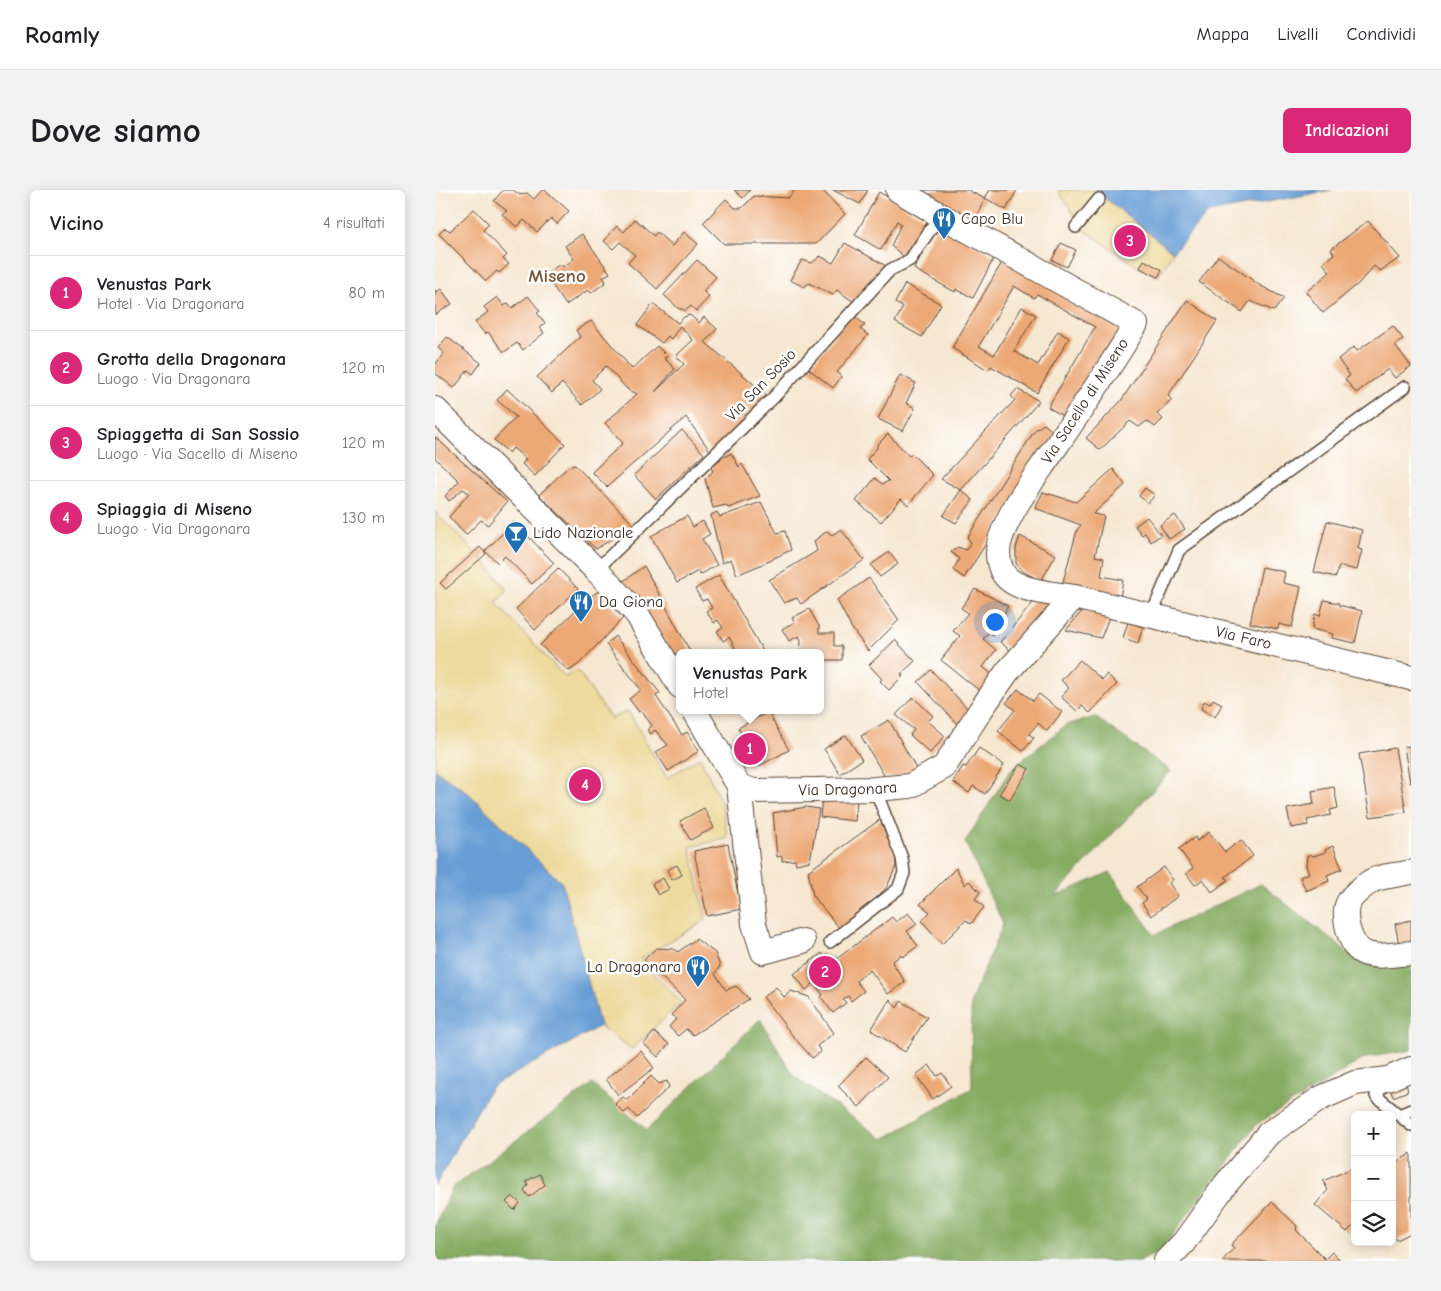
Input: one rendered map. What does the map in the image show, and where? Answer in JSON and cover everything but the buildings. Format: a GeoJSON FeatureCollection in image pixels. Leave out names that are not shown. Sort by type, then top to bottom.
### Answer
{"type":"FeatureCollection","features":[{"type":"Feature","properties":{"kind":"street","name":"Via Sacello di Miseno"},"geometry":{"type":"LineString","coordinates":[[898,190],[1136,324],[1114,360],[1017,504],[1001,536],[998,558],[1002,572],[1011,582],[1029,589],[1074,597]]}},
{"type":"Feature","properties":{"kind":"street"},"geometry":{"type":"LineString","coordinates":[[435,408],[596,570],[637,614],[676,679]]}},
{"type":"Feature","properties":{"kind":"street","name":"Via Faro"},"geometry":{"type":"LineString","coordinates":[[1074,597],[1411,678]]}},
{"type":"Feature","properties":{"kind":"street","name":"Via Dragonara"},"geometry":{"type":"LineString","coordinates":[[739,786],[754,791],[875,789],[911,786],[944,767],[980,710],[1007,672],[1074,597]]}},
{"type":"Feature","properties":{"kind":"street"},"geometry":{"type":"LineString","coordinates":[[696,714],[739,786],[754,924],[763,952],[803,941]]}},
{"type":"Feature","properties":{"kind":"street"},"geometry":{"type":"LineString","coordinates":[[1411,872],[1371,880],[1347,904],[1346,920],[1351,942],[1359,951],[1372,956],[1411,953]]}},
{"type":"Feature","properties":{"kind":"street"},"geometry":{"type":"LineString","coordinates":[[1166,1261],[1183,1242],[1225,1185],[1269,1133],[1321,1098],[1355,1083],[1388,1079],[1411,1069]]}},
{"type":"Feature","properties":{"kind":"lane"},"geometry":{"type":"LineString","coordinates":[[1076,227],[1099,199]]}},
{"type":"Feature","properties":{"kind":"lane","name":"Via San Sosio"},"geometry":{"type":"LineString","coordinates":[[596,570],[774,397],[890,270],[910,260],[940,215]]}},
{"type":"Feature","properties":{"kind":"lane"},"geometry":{"type":"LineString","coordinates":[[1151,616],[1179,550],[1405,387]]}},
{"type":"Feature","properties":{"kind":"lane"},"geometry":{"type":"LineString","coordinates":[[830,942],[898,888],[904,873],[902,858],[875,789]]}},
{"type":"Feature","properties":{"kind":"lane"},"geometry":{"type":"LineString","coordinates":[[1388,1079],[1376,1096],[1411,1125]]}},
{"type":"Feature","properties":{"kind":"lane"},"geometry":{"type":"LineString","coordinates":[[1399,1115],[1411,1110]]}},
{"type":"Feature","properties":{"kind":"green space"},"geometry":{"type":"Polygon","coordinates":[[[1095,717],[1171,771],[1054,897],[1110,872],[1154,935],[1261,884],[1364,965],[1411,962],[1411,1050],[1365,1058],[1257,1124],[1160,1251],[1141,1261],[435,1261],[435,1226],[453,1187],[592,1084],[647,1130],[760,1019],[795,1077],[883,1139],[972,1088],[971,1001],[1003,924],[965,842],[1011,769],[1066,725],[1095,717]]]}},
{"type":"Feature","properties":{"kind":"sand"},"geometry":{"type":"Polygon","coordinates":[[[1058,190],[1095,190],[1173,252],[1158,277],[1140,268],[1084,230],[1058,190]]]}},
{"type":"Feature","properties":{"kind":"sand"},"geometry":{"type":"Polygon","coordinates":[[[435,512],[482,559],[507,590],[496,603],[565,677],[577,670],[611,719],[628,711],[667,778],[700,757],[721,802],[728,838],[690,847],[706,920],[640,959],[681,1002],[632,1049],[600,1026],[562,883],[467,792],[435,769],[435,512]]]}},
{"type":"Feature","properties":{"kind":"water"},"geometry":{"type":"Polygon","coordinates":[[[1095,190],[1332,190],[1208,213],[1173,252],[1095,190]]]}},
{"type":"Feature","properties":{"kind":"water"},"geometry":{"type":"Polygon","coordinates":[[[435,770],[467,792],[562,883],[600,1026],[491,1087],[435,1186],[435,770]]]}},
{"type":"Feature","properties":{"kind":"place","name":"Capo Blu"},"geometry":{"type":"Point","coordinates":[944,240]}},
{"type":"Feature","properties":{"kind":"place","name":"Spiaggetta di San Sossio"},"geometry":{"type":"Point","coordinates":[1130,241]}},
{"type":"Feature","properties":{"kind":"place","name":"Lido Nazionale"},"geometry":{"type":"Point","coordinates":[516,554]}},
{"type":"Feature","properties":{"kind":"place","name":"Da Giona"},"geometry":{"type":"Point","coordinates":[581,623]}},
{"type":"Feature","properties":{"kind":"place","name":"Venustas Park"},"geometry":{"type":"Point","coordinates":[750,749]}},
{"type":"Feature","properties":{"kind":"place","name":"Spiaggia di Miseno"},"geometry":{"type":"Point","coordinates":[585,785]}},
{"type":"Feature","properties":{"kind":"place","name":"Grotta della Dragonara"},"geometry":{"type":"Point","coordinates":[825,972]}},
{"type":"Feature","properties":{"kind":"place","name":"La Dragonara"},"geometry":{"type":"Point","coordinates":[698,988]}},
{"type":"Feature","properties":{"kind":"district","name":"Miseno"},"geometry":{"type":"Point","coordinates":[557,276]}}]}
